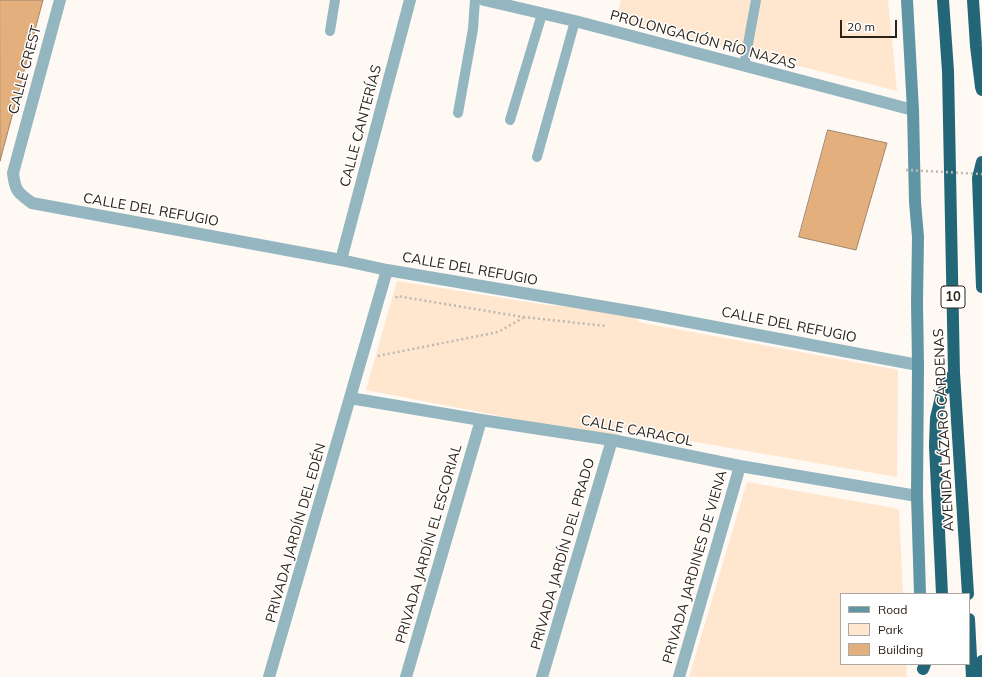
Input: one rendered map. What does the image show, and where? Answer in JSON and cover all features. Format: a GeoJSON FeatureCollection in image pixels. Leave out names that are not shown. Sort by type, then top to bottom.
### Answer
{"type":"FeatureCollection","features":[{"type":"Feature","properties":{"kind":"highway"},"geometry":{"type":"LineString","coordinates":[[973,0],[982,90]]}},
{"type":"Feature","properties":{"kind":"highway","name":"AVENIDA LÁZARO CÁRDENAS"},"geometry":{"type":"LineString","coordinates":[[942,1],[948,71],[954,373],[968,593]]}},
{"type":"Feature","properties":{"kind":"highway"},"geometry":{"type":"LineString","coordinates":[[982,162],[978,178],[982,245],[982,287]]}},
{"type":"Feature","properties":{"kind":"highway"},"geometry":{"type":"LineString","coordinates":[[942,593],[936,418],[942,394],[954,373]]}},
{"type":"Feature","properties":{"kind":"highway"},"geometry":{"type":"LineString","coordinates":[[970,638],[972,677]]}},
{"type":"Feature","properties":{"kind":"highway"},"geometry":{"type":"LineString","coordinates":[[980,677],[982,661]]}},
{"type":"Feature","properties":{"kind":"street","name":"CALLE CREST"},"geometry":{"type":"LineString","coordinates":[[20,194],[14,184],[13,173],[60,0]]}},
{"type":"Feature","properties":{"kind":"street","name":"CALLE CANTERÍAS"},"geometry":{"type":"LineString","coordinates":[[341,260],[410,0]]}},
{"type":"Feature","properties":{"kind":"street","name":"PROLONGACIÓN RÍO NAZAS"},"geometry":{"type":"LineString","coordinates":[[484,0],[913,110]]}},
{"type":"Feature","properties":{"kind":"street","name":"AVENIDA LÁZARO CÁRDENAS"},"geometry":{"type":"LineString","coordinates":[[907,0],[913,110],[915,202],[918,237],[916,496],[920,593]]}},
{"type":"Feature","properties":{"kind":"street","name":"CALLE DEL REFUGIO"},"geometry":{"type":"LineString","coordinates":[[20,194],[32,203],[341,260],[387,270],[641,313],[918,364]]}},
{"type":"Feature","properties":{"kind":"street","name":"PRIVADA JARDÍN DEL EDÉN"},"geometry":{"type":"LineString","coordinates":[[269,677],[387,270]]}},
{"type":"Feature","properties":{"kind":"street","name":"CALLE CARACOL"},"geometry":{"type":"LineString","coordinates":[[350,398],[612,440],[740,466],[916,496]]}},
{"type":"Feature","properties":{"kind":"street","name":"PRIVADA JARDÍN EL ESCORIAL"},"geometry":{"type":"LineString","coordinates":[[406,677],[481,420]]}},
{"type":"Feature","properties":{"kind":"street","name":"PRIVADA JARDÍN DEL PRADO"},"geometry":{"type":"LineString","coordinates":[[542,677],[612,440]]}},
{"type":"Feature","properties":{"kind":"street","name":"PRIVADA JARDINES DE VIENA"},"geometry":{"type":"LineString","coordinates":[[679,677],[740,466]]}},
{"type":"Feature","properties":{"kind":"lane"},"geometry":{"type":"LineString","coordinates":[[330,31],[335,0]]}},
{"type":"Feature","properties":{"kind":"lane"},"geometry":{"type":"LineString","coordinates":[[458,113],[473,29],[475,0]]}},
{"type":"Feature","properties":{"kind":"lane"},"geometry":{"type":"LineString","coordinates":[[744,66],[756,0]]}},
{"type":"Feature","properties":{"kind":"lane"},"geometry":{"type":"LineString","coordinates":[[510,120],[542,14]]}},
{"type":"Feature","properties":{"kind":"lane"},"geometry":{"type":"LineString","coordinates":[[538,157],[574,22]]}},
{"type":"Feature","properties":{"kind":"path"},"geometry":{"type":"LineString","coordinates":[[906,170],[982,174]]}},
{"type":"Feature","properties":{"kind":"path"},"geometry":{"type":"LineString","coordinates":[[394,304],[397,296],[523,318],[606,326]]}},
{"type":"Feature","properties":{"kind":"path"},"geometry":{"type":"LineString","coordinates":[[378,349],[376,356],[498,332],[523,318]]}},
{"type":"Feature","properties":{"kind":"green space"},"geometry":{"type":"Polygon","coordinates":[[[621,0],[888,0],[897,91],[616,19],[621,0]]]}},
{"type":"Feature","properties":{"kind":"green space"},"geometry":{"type":"Polygon","coordinates":[[[397,281],[547,305],[639,312],[638,322],[898,370],[897,477],[621,429],[619,439],[366,390],[397,281]]]}},
{"type":"Feature","properties":{"kind":"green space"},"geometry":{"type":"Polygon","coordinates":[[[747,482],[899,509],[903,593],[840,593],[840,665],[906,665],[907,677],[689,677],[747,482]]]}},
{"type":"Feature","properties":{"kind":"building"},"geometry":{"type":"Polygon","coordinates":[[[0,0],[43,0],[0,161],[0,0]]]}},
{"type":"Feature","properties":{"kind":"building"},"geometry":{"type":"Polygon","coordinates":[[[828,130],[887,143],[856,250],[799,237],[828,130]]]}}]}
